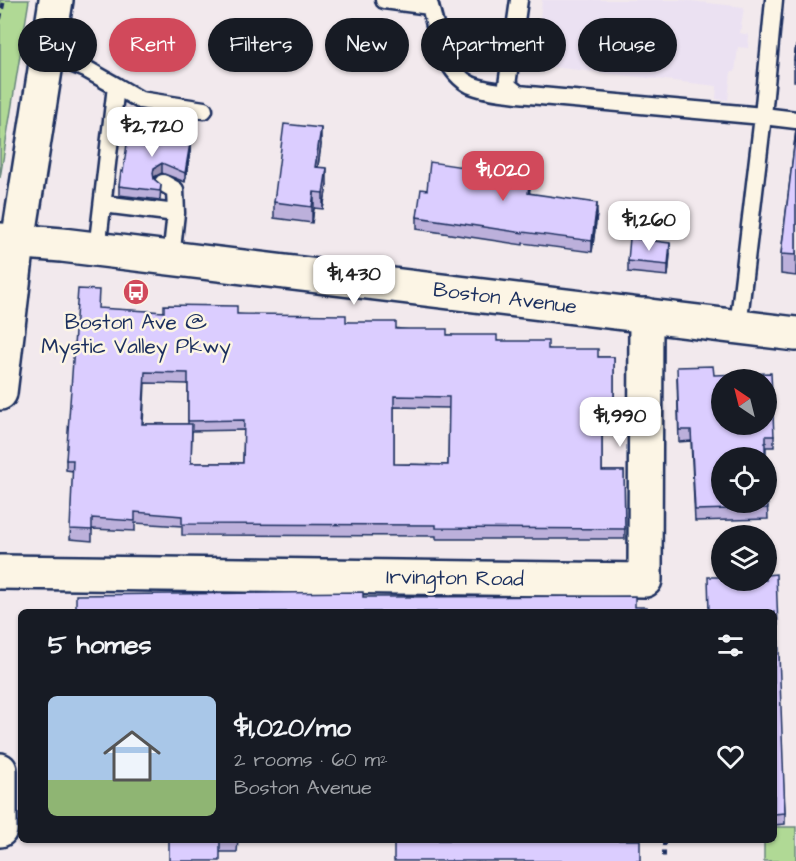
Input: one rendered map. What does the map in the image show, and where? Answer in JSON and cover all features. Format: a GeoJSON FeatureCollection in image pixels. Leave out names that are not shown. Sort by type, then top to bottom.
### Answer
{"type":"FeatureCollection","features":[{"type":"Feature","properties":{"kind":"main road"},"geometry":{"type":"LineString","coordinates":[[53,18],[56,0]]}},
{"type":"Feature","properties":{"kind":"main road"},"geometry":{"type":"LineString","coordinates":[[0,393],[9,241],[44,72]]}},
{"type":"Feature","properties":{"kind":"main road","name":"Boston Avenue"},"geometry":{"type":"LineString","coordinates":[[9,241],[171,258],[796,334]]}},
{"type":"Feature","properties":{"kind":"main road","name":"Irvington Road"},"geometry":{"type":"LineString","coordinates":[[0,572],[645,580],[646,315]]}},
{"type":"Feature","properties":{"kind":"main road"},"geometry":{"type":"LineString","coordinates":[[0,770],[0,830]]}},
{"type":"Feature","properties":{"kind":"lane"},"geometry":{"type":"LineString","coordinates":[[384,0],[430,6],[446,58],[456,71],[474,86],[518,94],[796,120]]}},
{"type":"Feature","properties":{"kind":"lane"},"geometry":{"type":"LineString","coordinates":[[518,94],[507,85],[519,0]]}},
{"type":"Feature","properties":{"kind":"lane"},"geometry":{"type":"LineString","coordinates":[[738,327],[774,0]]}},
{"type":"Feature","properties":{"kind":"lane"},"geometry":{"type":"LineString","coordinates":[[91,72],[140,100],[204,110]]}},
{"type":"Feature","properties":{"kind":"lane"},"geometry":{"type":"LineString","coordinates":[[97,250],[102,204],[114,177],[116,86]]}},
{"type":"Feature","properties":{"kind":"lane"},"geometry":{"type":"LineString","coordinates":[[164,183],[176,190],[171,258]]}},
{"type":"Feature","properties":{"kind":"lane"},"geometry":{"type":"LineString","coordinates":[[102,204],[176,213]]}},
{"type":"Feature","properties":{"kind":"path"},"geometry":{"type":"LineString","coordinates":[[0,20],[4,0]]}},
{"type":"Feature","properties":{"kind":"path"},"geometry":{"type":"LineString","coordinates":[[664,843],[664,861]]}},
{"type":"Feature","properties":{"kind":"shaded area"},"geometry":{"type":"Polygon","coordinates":[[[542,0],[682,0],[744,7],[740,33],[749,35],[748,48],[738,47],[735,72],[731,72],[728,100],[716,99],[717,86],[596,72],[677,72],[677,18],[578,18],[578,70],[566,69],[566,18],[540,18],[542,0]]]}},
{"type":"Feature","properties":{"kind":"green space"},"geometry":{"type":"Polygon","coordinates":[[[0,0],[29,0],[26,18],[18,18],[18,68],[0,178],[0,0]]]}},
{"type":"Feature","properties":{"kind":"green space"},"geometry":{"type":"Polygon","coordinates":[[[777,827],[796,827],[796,861],[764,861],[764,843],[777,843],[777,827]]]}},
{"type":"Feature","properties":{"kind":"building"},"geometry":{"type":"Polygon","coordinates":[[[284,124],[321,128],[315,167],[327,168],[323,193],[314,192],[312,207],[274,202],[284,124]]]}},
{"type":"Feature","properties":{"kind":"building"},"geometry":{"type":"Polygon","coordinates":[[[129,130],[191,137],[185,173],[162,163],[154,168],[153,173],[154,179],[161,185],[160,191],[119,186],[129,130]]]}},
{"type":"Feature","properties":{"kind":"building"},"geometry":{"type":"Polygon","coordinates":[[[796,130],[796,255],[781,254],[796,130]]]}},
{"type":"Feature","properties":{"kind":"building"},"geometry":{"type":"Polygon","coordinates":[[[499,157],[532,161],[528,193],[597,203],[592,241],[417,217],[421,189],[427,190],[430,162],[497,172],[499,157]]]}},
{"type":"Feature","properties":{"kind":"building"},"geometry":{"type":"Polygon","coordinates":[[[630,238],[670,243],[668,265],[628,261],[630,238]]]}},
{"type":"Feature","properties":{"kind":"building"},"geometry":{"type":"Polygon","coordinates":[[[78,289],[99,290],[98,308],[164,312],[164,305],[237,306],[237,314],[346,315],[346,322],[396,322],[396,329],[447,329],[447,335],[497,335],[497,341],[548,341],[548,349],[598,349],[598,357],[614,357],[614,417],[602,417],[602,471],[624,471],[625,529],[436,528],[436,525],[182,524],[182,516],[135,512],[135,521],[92,518],[92,530],[70,529],[73,460],[66,460],[78,289]],[[145,372],[142,424],[192,424],[191,463],[243,463],[244,420],[188,421],[188,373],[145,372]],[[394,396],[394,464],[448,465],[449,397],[394,396]]]}},
{"type":"Feature","properties":{"kind":"building"},"geometry":{"type":"Polygon","coordinates":[[[713,366],[713,369],[711,369],[711,435],[774,436],[766,436],[765,447],[711,447],[711,510],[695,510],[691,430],[679,430],[677,367],[713,366]]]}},
{"type":"Feature","properties":{"kind":"building"},"geometry":{"type":"Polygon","coordinates":[[[708,577],[711,577],[711,591],[777,591],[785,813],[777,814],[777,609],[709,609],[708,577]]]}},
{"type":"Feature","properties":{"kind":"building"},"geometry":{"type":"Polygon","coordinates":[[[363,592],[363,597],[635,596],[635,607],[647,607],[647,609],[76,609],[76,595],[363,592]]]}},
{"type":"Feature","properties":{"kind":"building"},"geometry":{"type":"Polygon","coordinates":[[[169,843],[220,843],[220,861],[169,861],[169,843]]]}},
{"type":"Feature","properties":{"kind":"building"},"geometry":{"type":"Polygon","coordinates":[[[394,843],[640,843],[640,861],[394,861],[394,843]]]}},
{"type":"Feature","properties":{"kind":"place","name":"Boston Ave @ Mystic Valley Pkwy"},"geometry":{"type":"Point","coordinates":[136,292]}}]}
